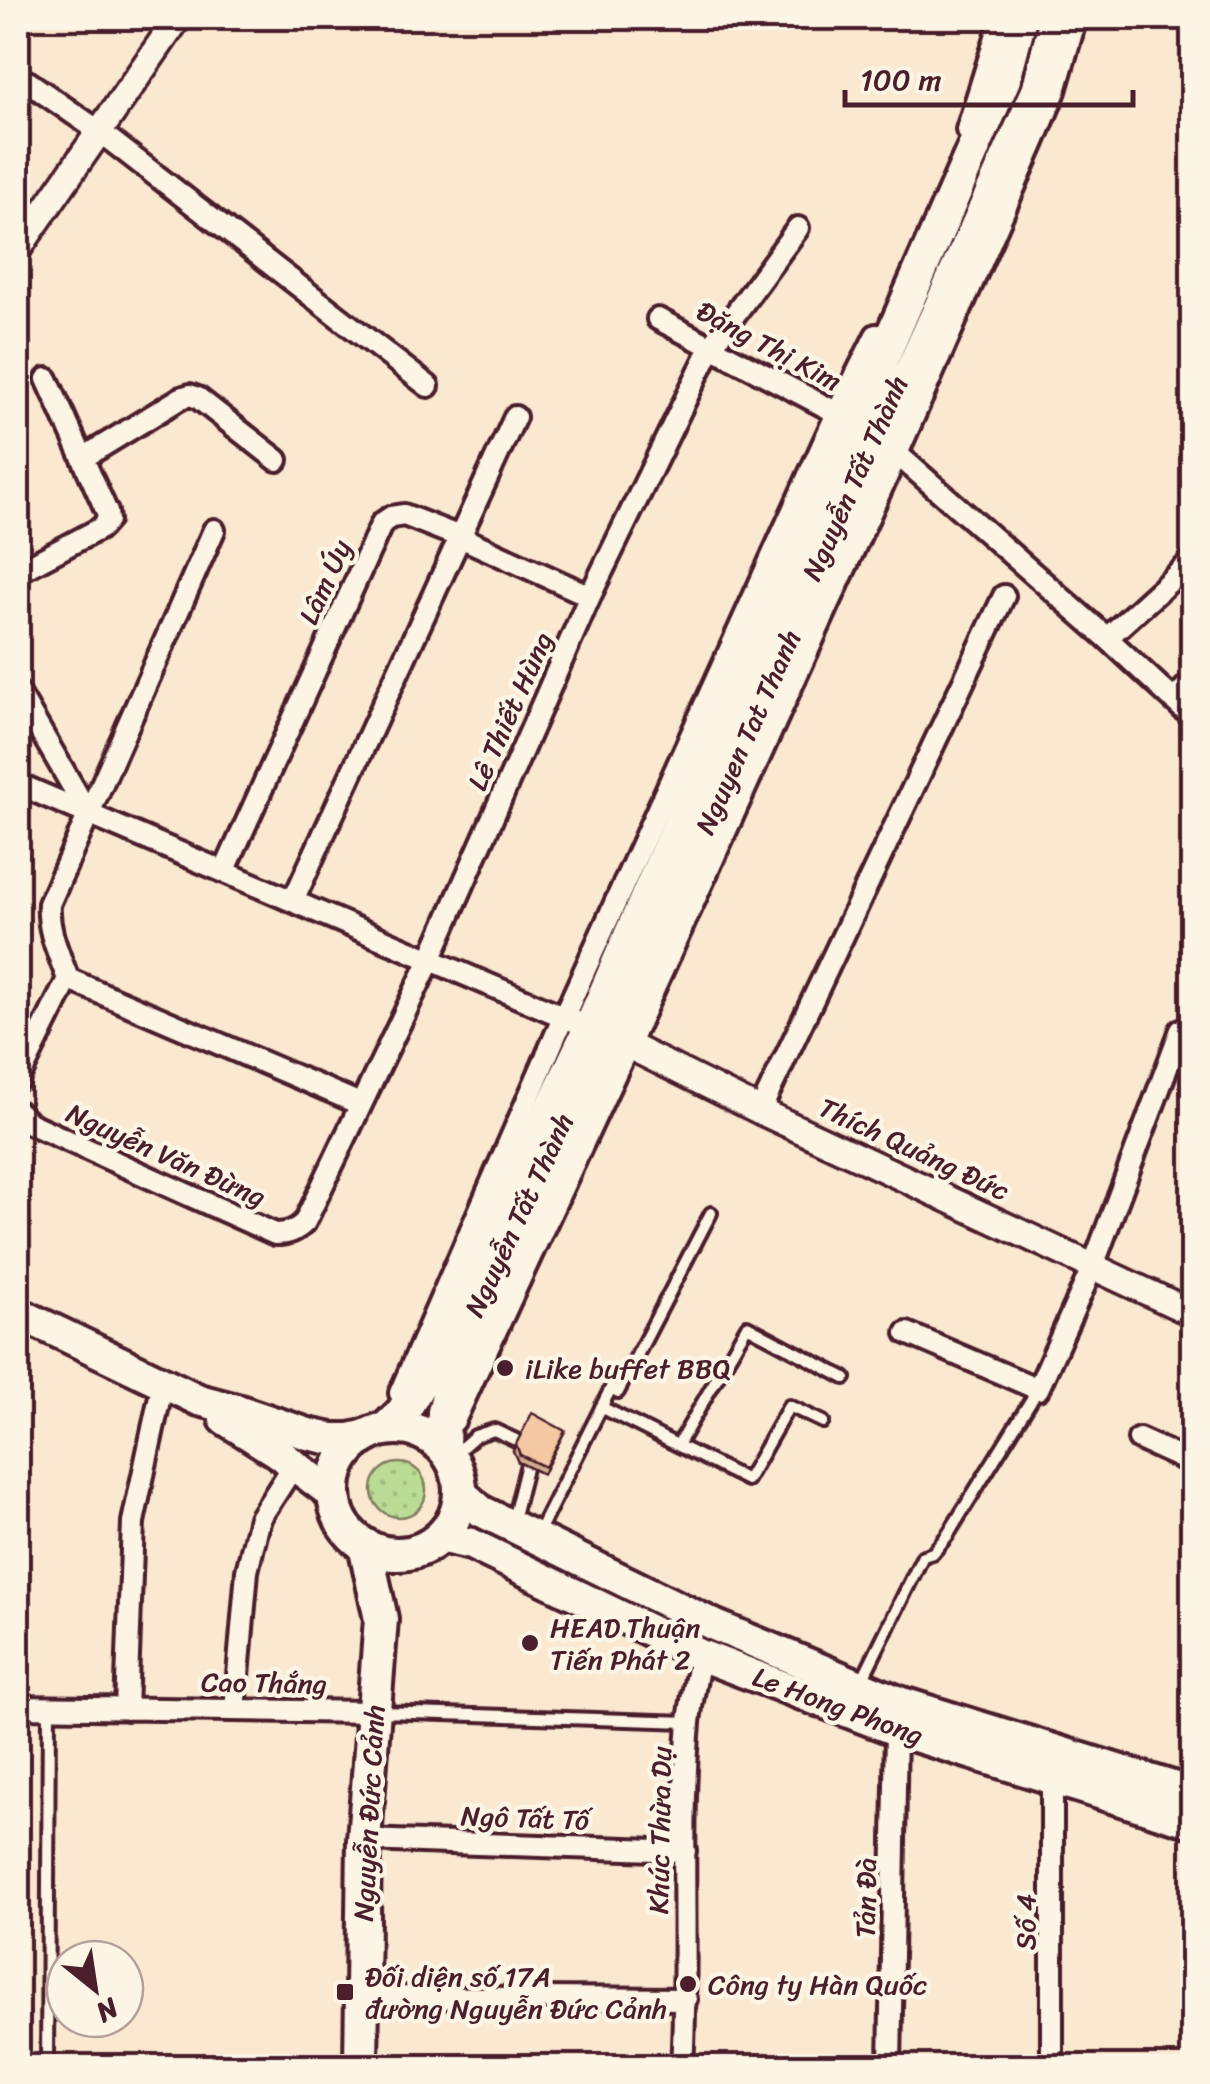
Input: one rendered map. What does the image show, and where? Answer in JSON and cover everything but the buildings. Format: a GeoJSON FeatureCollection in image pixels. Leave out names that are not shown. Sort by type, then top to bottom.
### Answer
{"type":"FeatureCollection","features":[{"type":"Feature","properties":{"kind":"main road","name":"Nguyen Tat Thanh"},"geometry":{"type":"LineString","coordinates":[[867,432],[1004,78],[1020,18]]}},
{"type":"Feature","properties":{"kind":"main road","name":"Nguyen Tat Thanh"},"geometry":{"type":"LineString","coordinates":[[447,1452],[444,1412],[453,1375],[598,1032],[867,432],[1038,91],[1056,18]]}},
{"type":"Feature","properties":{"kind":"main road","name":"Nguyen Tat Thanh"},"geometry":{"type":"LineString","coordinates":[[378,1431],[403,1412],[430,1364],[598,1032]]}},
{"type":"Feature","properties":{"kind":"main road"},"geometry":{"type":"LineString","coordinates":[[18,1313],[199,1400],[334,1495]]}},
{"type":"Feature","properties":{"kind":"main road"},"geometry":{"type":"LineString","coordinates":[[199,1400],[332,1438],[350,1438],[378,1431],[408,1428],[427,1434],[447,1452],[459,1476],[461,1492],[451,1524],[440,1537],[409,1553],[394,1554],[365,1545],[353,1536],[337,1510],[334,1495],[342,1460],[353,1445],[378,1431]]}},
{"type":"Feature","properties":{"kind":"main road","name":"Le Hong Phong"},"geometry":{"type":"LineString","coordinates":[[461,1492],[481,1511],[714,1624],[900,1702],[1192,1792]]}},
{"type":"Feature","properties":{"kind":"main road","name":"Le Hong Phong"},"geometry":{"type":"LineString","coordinates":[[440,1537],[471,1544],[700,1655],[896,1730],[1192,1822]]}},
{"type":"Feature","properties":{"kind":"main road","name":"Nguyễn Đức Cảnh"},"geometry":{"type":"LineString","coordinates":[[361,2066],[364,1840],[381,1620],[365,1545]]}},
{"type":"Feature","properties":{"kind":"main road","name":"Nguyễn Đức Cảnh"},"geometry":{"type":"LineString","coordinates":[[381,1620],[409,1553]]}},
{"type":"Feature","properties":{"kind":"main road"},"geometry":{"type":"LineString","coordinates":[[700,1655],[714,1624]]}},
{"type":"Feature","properties":{"kind":"street"},"geometry":{"type":"LineString","coordinates":[[18,249],[178,18]]}},
{"type":"Feature","properties":{"kind":"street","name":"Nguyễn Tất Thành"},"geometry":{"type":"LineString","coordinates":[[867,432],[870,346],[964,139],[1002,18]]}},
{"type":"Feature","properties":{"kind":"street","name":"Nguyễn Tất Thành"},"geometry":{"type":"LineString","coordinates":[[598,1032],[867,432],[1036,140],[1076,18]]}},
{"type":"Feature","properties":{"kind":"street"},"geometry":{"type":"LineString","coordinates":[[28,82],[100,132],[428,386]]}},
{"type":"Feature","properties":{"kind":"street","name":"Lê Thiết Hùng"},"geometry":{"type":"LineString","coordinates":[[297,1230],[305,1222],[430,960],[590,596],[711,347],[798,228]]}},
{"type":"Feature","properties":{"kind":"street","name":"Đặng Thị Kim"},"geometry":{"type":"LineString","coordinates":[[658,319],[867,432],[1107,638],[1192,717]]}},
{"type":"Feature","properties":{"kind":"street"},"geometry":{"type":"LineString","coordinates":[[18,572],[101,528],[108,520],[47,379]]}},
{"type":"Feature","properties":{"kind":"street"},"geometry":{"type":"LineString","coordinates":[[83,458],[190,395],[277,460]]}},
{"type":"Feature","properties":{"kind":"street"},"geometry":{"type":"LineString","coordinates":[[293,902],[514,417]]}},
{"type":"Feature","properties":{"kind":"street","name":"Lâm Úy"},"geometry":{"type":"LineString","coordinates":[[224,872],[382,523],[391,516],[404,515],[460,537],[590,596]]}},
{"type":"Feature","properties":{"kind":"street"},"geometry":{"type":"LineString","coordinates":[[214,530],[49,904],[51,934],[68,978],[360,1104]]}},
{"type":"Feature","properties":{"kind":"street"},"geometry":{"type":"LineString","coordinates":[[1107,638],[1192,561]]}},
{"type":"Feature","properties":{"kind":"street"},"geometry":{"type":"LineString","coordinates":[[760,1111],[1004,596]]}},
{"type":"Feature","properties":{"kind":"street"},"geometry":{"type":"LineString","coordinates":[[1174,700],[1192,680]]}},
{"type":"Feature","properties":{"kind":"street"},"geometry":{"type":"LineString","coordinates":[[18,692],[89,815]]}},
{"type":"Feature","properties":{"kind":"street"},"geometry":{"type":"LineString","coordinates":[[18,784],[598,1032]]}},
{"type":"Feature","properties":{"kind":"street"},"geometry":{"type":"LineString","coordinates":[[18,1080],[68,978]]}},
{"type":"Feature","properties":{"kind":"street"},"geometry":{"type":"LineString","coordinates":[[907,1333],[1038,1389],[1093,1266],[1182,1030],[1192,1034]]}},
{"type":"Feature","properties":{"kind":"street","name":"Thích Quảng Đức"},"geometry":{"type":"LineString","coordinates":[[598,1032],[1192,1313]]}},
{"type":"Feature","properties":{"kind":"street","name":"Nguyễn Văn Đừng"},"geometry":{"type":"LineString","coordinates":[[18,1112],[29,1123],[275,1234],[297,1230]]}},
{"type":"Feature","properties":{"kind":"street"},"geometry":{"type":"LineString","coordinates":[[126,1708],[132,1522],[163,1382]]}},
{"type":"Feature","properties":{"kind":"street"},"geometry":{"type":"LineString","coordinates":[[1140,1439],[1192,1462]]}},
{"type":"Feature","properties":{"kind":"street"},"geometry":{"type":"LineString","coordinates":[[235,1710],[247,1571],[260,1518],[294,1465]]}},
{"type":"Feature","properties":{"kind":"street","name":"Khúc Thừa Dụ"},"geometry":{"type":"LineString","coordinates":[[682,2066],[690,1722],[700,1655]]}},
{"type":"Feature","properties":{"kind":"street","name":"Cao Thắng"},"geometry":{"type":"LineString","coordinates":[[18,1707],[373,1712]]}},
{"type":"Feature","properties":{"kind":"street","name":"Tản Đà"},"geometry":{"type":"LineString","coordinates":[[890,2066],[896,1730]]}},
{"type":"Feature","properties":{"kind":"street","name":"Số 4"},"geometry":{"type":"LineString","coordinates":[[1052,1778],[1052,2066]]}},
{"type":"Feature","properties":{"kind":"street","name":"Ngô Tất Tố"},"geometry":{"type":"LineString","coordinates":[[364,1840],[685,1851]]}},
{"type":"Feature","properties":{"kind":"street"},"geometry":{"type":"LineString","coordinates":[[362,1997],[686,2000]]}},
{"type":"Feature","properties":{"kind":"lane"},"geometry":{"type":"LineString","coordinates":[[524,1532],[610,1388],[618,1392],[711,1214]]}},
{"type":"Feature","properties":{"kind":"lane"},"geometry":{"type":"LineString","coordinates":[[678,1445],[747,1326],[845,1378]]}},
{"type":"Feature","properties":{"kind":"lane"},"geometry":{"type":"LineString","coordinates":[[859,1685],[923,1556],[934,1554],[947,1536],[1038,1389]]}},
{"type":"Feature","properties":{"kind":"lane"},"geometry":{"type":"LineString","coordinates":[[601,1407],[748,1480],[789,1406],[823,1422]]}},
{"type":"Feature","properties":{"kind":"lane"},"geometry":{"type":"LineString","coordinates":[[447,1452],[494,1430],[518,1441],[528,1460],[524,1532]]}},
{"type":"Feature","properties":{"kind":"lane"},"geometry":{"type":"LineString","coordinates":[[47,2066],[49,1707]]}},
{"type":"Feature","properties":{"kind":"lane","name":"Cao Thắng"},"geometry":{"type":"LineString","coordinates":[[373,1712],[690,1722]]}},
{"type":"Feature","properties":{"kind":"green space"},"geometry":{"type":"Polygon","coordinates":[[[399,1463],[418,1471],[426,1490],[418,1509],[399,1517],[380,1509],[372,1490],[380,1471],[399,1463]]]}},
{"type":"Feature","properties":{"kind":"place","name":"iLike buffet BBQ"},"geometry":{"type":"Point","coordinates":[505,1368]}},
{"type":"Feature","properties":{"kind":"place","name":"HEAD Thuận Tiến Phát 2"},"geometry":{"type":"Point","coordinates":[530,1643]}},
{"type":"Feature","properties":{"kind":"place","name":"Công ty Hàn Quốc"},"geometry":{"type":"Point","coordinates":[688,1984]}},
{"type":"Feature","properties":{"kind":"place","name":"Đối diện số 17A đường Nguyễn Đức Cảnh"},"geometry":{"type":"Point","coordinates":[345,1992]}}]}
